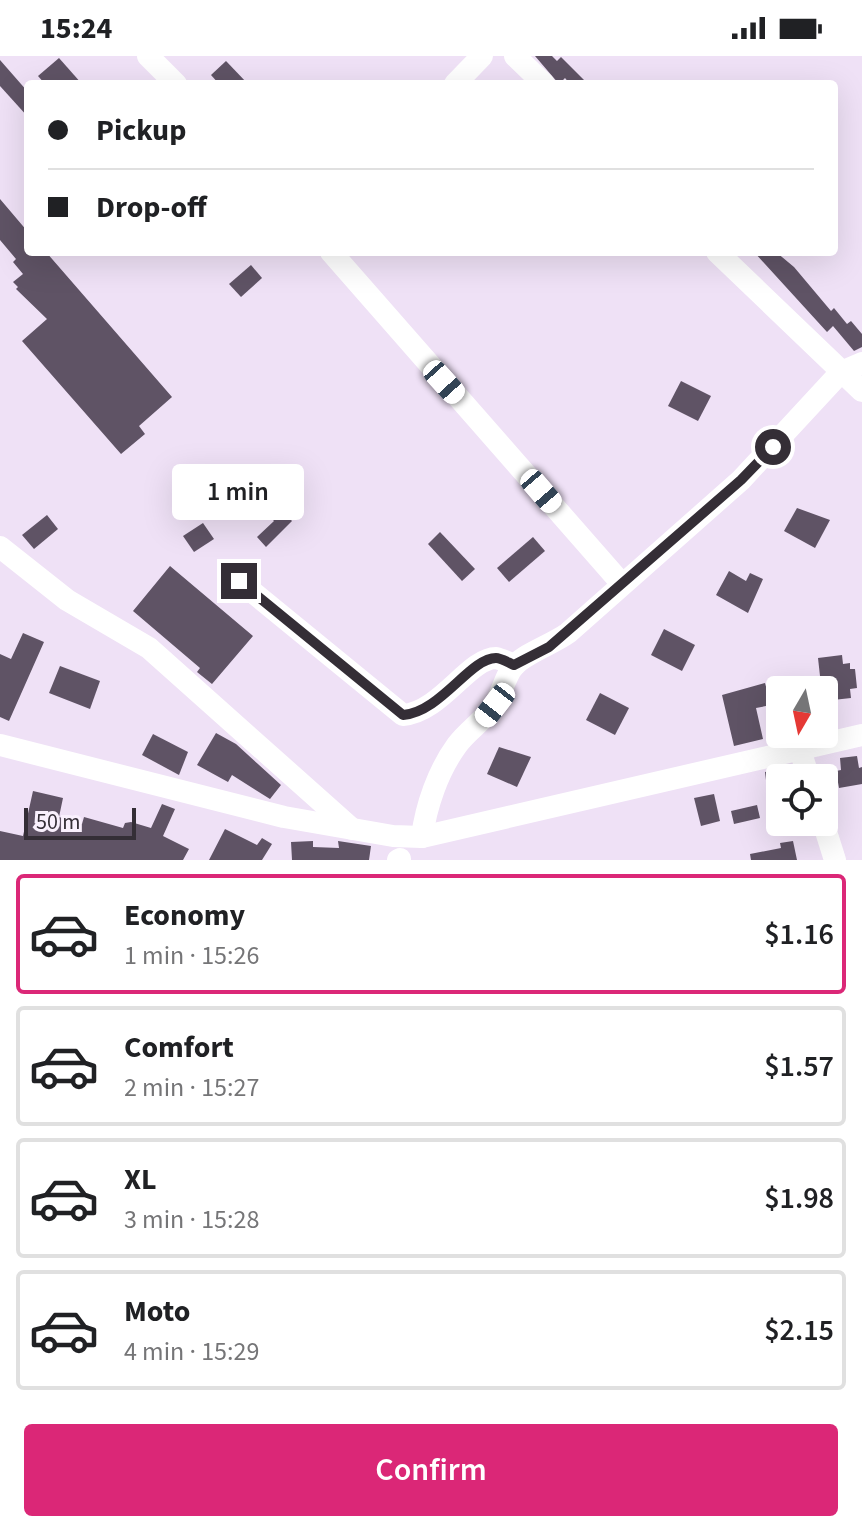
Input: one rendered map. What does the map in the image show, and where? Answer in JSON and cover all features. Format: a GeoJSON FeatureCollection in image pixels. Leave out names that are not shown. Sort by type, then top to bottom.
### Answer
{"type":"FeatureCollection","features":[{"type":"Feature","properties":{"kind":"street"},"geometry":{"type":"LineString","coordinates":[[148,56],[172,80]]}},
{"type":"Feature","properties":{"kind":"street"},"geometry":{"type":"LineString","coordinates":[[459,80],[482,56]]}},
{"type":"Feature","properties":{"kind":"street"},"geometry":{"type":"LineString","coordinates":[[515,56],[540,80]]}},
{"type":"Feature","properties":{"kind":"street"},"geometry":{"type":"LineString","coordinates":[[335,256],[622,584]]}},
{"type":"Feature","properties":{"kind":"street"},"geometry":{"type":"LineString","coordinates":[[722,256],[852,368],[862,391]]}},
{"type":"Feature","properties":{"kind":"street"},"geometry":{"type":"LineString","coordinates":[[422,837],[426,810],[446,764],[459,742],[476,729],[495,705],[514,665],[549,647],[741,480],[852,368]]}},
{"type":"Feature","properties":{"kind":"street"},"geometry":{"type":"LineString","coordinates":[[0,547],[67,600],[149,648],[352,829]]}},
{"type":"Feature","properties":{"kind":"street"},"geometry":{"type":"LineString","coordinates":[[239,581],[403,715],[436,702],[482,663],[496,658],[514,665]]}},
{"type":"Feature","properties":{"kind":"street"},"geometry":{"type":"LineString","coordinates":[[838,740],[862,735]]}},
{"type":"Feature","properties":{"kind":"street"},"geometry":{"type":"LineString","coordinates":[[0,745],[220,803],[352,829],[422,837],[795,748]]}},
{"type":"Feature","properties":{"kind":"street"},"geometry":{"type":"LineString","coordinates":[[827,836],[835,860]]}},
{"type":"Feature","properties":{"kind":"building"},"geometry":{"type":"Polygon","coordinates":[[[535,56],[552,56],[557,61],[561,57],[584,80],[556,80],[535,56]]]}},
{"type":"Feature","properties":{"kind":"building"},"geometry":{"type":"Polygon","coordinates":[[[59,58],[78,80],[42,80],[38,76],[59,58]]]}},
{"type":"Feature","properties":{"kind":"building"},"geometry":{"type":"Polygon","coordinates":[[[0,60],[24,87],[24,113],[0,86],[0,60]]]}},
{"type":"Feature","properties":{"kind":"building"},"geometry":{"type":"Polygon","coordinates":[[[226,61],[244,80],[215,80],[211,75],[226,61]]]}},
{"type":"Feature","properties":{"kind":"building"},"geometry":{"type":"Polygon","coordinates":[[[0,199],[24,227],[24,256],[49,256],[172,397],[139,426],[145,434],[121,454],[22,341],[47,319],[16,289],[18,287],[13,282],[23,274],[13,262],[16,259],[0,240],[0,199]]]}},
{"type":"Feature","properties":{"kind":"building"},"geometry":{"type":"Polygon","coordinates":[[[758,256],[781,256],[794,267],[831,311],[834,308],[847,324],[851,321],[862,334],[862,347],[854,351],[833,326],[827,332],[758,256]]]}},
{"type":"Feature","properties":{"kind":"building"},"geometry":{"type":"Polygon","coordinates":[[[251,265],[262,278],[241,297],[229,284],[251,265]]]}},
{"type":"Feature","properties":{"kind":"building"},"geometry":{"type":"Polygon","coordinates":[[[681,381],[711,396],[698,421],[668,406],[681,381]]]}},
{"type":"Feature","properties":{"kind":"building"},"geometry":{"type":"Polygon","coordinates":[[[270,498],[292,521],[266,547],[257,537],[274,521],[261,507],[270,498]]]}},
{"type":"Feature","properties":{"kind":"building"},"geometry":{"type":"Polygon","coordinates":[[[797,508],[830,520],[815,548],[784,531],[797,508]]]}},
{"type":"Feature","properties":{"kind":"building"},"geometry":{"type":"Polygon","coordinates":[[[47,515],[58,529],[34,549],[22,535],[47,515]]]}},
{"type":"Feature","properties":{"kind":"building"},"geometry":{"type":"Polygon","coordinates":[[[203,523],[214,539],[194,552],[183,536],[203,523]]]}},
{"type":"Feature","properties":{"kind":"building"},"geometry":{"type":"Polygon","coordinates":[[[440,532],[475,569],[462,581],[428,544],[440,532]]]}},
{"type":"Feature","properties":{"kind":"building"},"geometry":{"type":"Polygon","coordinates":[[[533,537],[545,551],[509,582],[497,568],[533,537]]]}},
{"type":"Feature","properties":{"kind":"building"},"geometry":{"type":"Polygon","coordinates":[[[170,566],[253,636],[212,684],[197,672],[200,668],[133,611],[170,566]]]}},
{"type":"Feature","properties":{"kind":"building"},"geometry":{"type":"Polygon","coordinates":[[[729,571],[746,581],[750,573],[763,579],[748,613],[716,595],[729,571]]]}},
{"type":"Feature","properties":{"kind":"building"},"geometry":{"type":"Polygon","coordinates":[[[664,629],[695,645],[682,671],[651,655],[664,629]]]}},
{"type":"Feature","properties":{"kind":"building"},"geometry":{"type":"Polygon","coordinates":[[[23,633],[44,642],[9,721],[0,717],[0,654],[11,659],[23,633]]]}},
{"type":"Feature","properties":{"kind":"building"},"geometry":{"type":"Polygon","coordinates":[[[842,655],[843,664],[850,663],[850,669],[855,669],[857,688],[850,689],[851,698],[838,699],[838,676],[820,676],[818,658],[842,655]]]}},
{"type":"Feature","properties":{"kind":"building"},"geometry":{"type":"Polygon","coordinates":[[[60,666],[100,681],[90,709],[49,693],[60,666]]]}},
{"type":"Feature","properties":{"kind":"building"},"geometry":{"type":"Polygon","coordinates":[[[765,683],[766,706],[756,708],[763,739],[734,746],[722,695],[765,683]]]}},
{"type":"Feature","properties":{"kind":"building"},"geometry":{"type":"Polygon","coordinates":[[[600,693],[629,708],[615,735],[586,720],[600,693]]]}},
{"type":"Feature","properties":{"kind":"building"},"geometry":{"type":"Polygon","coordinates":[[[216,733],[236,744],[281,785],[270,799],[232,775],[228,782],[197,765],[216,733]]]}},
{"type":"Feature","properties":{"kind":"building"},"geometry":{"type":"Polygon","coordinates":[[[153,734],[188,752],[179,775],[142,755],[153,734]]]}},
{"type":"Feature","properties":{"kind":"building"},"geometry":{"type":"Polygon","coordinates":[[[499,747],[531,757],[517,787],[487,774],[499,747]]]}},
{"type":"Feature","properties":{"kind":"building"},"geometry":{"type":"Polygon","coordinates":[[[857,756],[859,768],[862,767],[862,784],[839,788],[840,758],[857,756]]]}},
{"type":"Feature","properties":{"kind":"building"},"geometry":{"type":"Polygon","coordinates":[[[33,791],[63,798],[59,817],[82,824],[84,817],[123,828],[125,823],[131,822],[151,828],[162,804],[175,809],[163,836],[189,849],[183,860],[0,860],[0,831],[23,836],[33,791]]]}},
{"type":"Feature","properties":{"kind":"building"},"geometry":{"type":"Polygon","coordinates":[[[714,794],[720,821],[701,826],[694,798],[714,794]]]}},
{"type":"Feature","properties":{"kind":"building"},"geometry":{"type":"Polygon","coordinates":[[[757,805],[760,818],[734,824],[731,811],[757,805]]]}},
{"type":"Feature","properties":{"kind":"building"},"geometry":{"type":"Polygon","coordinates":[[[225,829],[257,845],[262,838],[272,844],[262,860],[209,860],[225,829]]]}},
{"type":"Feature","properties":{"kind":"building"},"geometry":{"type":"Polygon","coordinates":[[[313,841],[313,847],[339,848],[338,841],[371,846],[369,860],[292,860],[291,842],[313,841]]]}},
{"type":"Feature","properties":{"kind":"building"},"geometry":{"type":"Polygon","coordinates":[[[793,841],[797,860],[751,860],[750,854],[781,848],[780,843],[793,841]]]}},
{"type":"Feature","properties":{"kind":"route"},"geometry":{"type":"LineString","coordinates":[[239,581],[403,715],[413,714],[436,702],[482,663],[496,658],[514,665],[568,633],[741,480],[773,447]]}}]}
